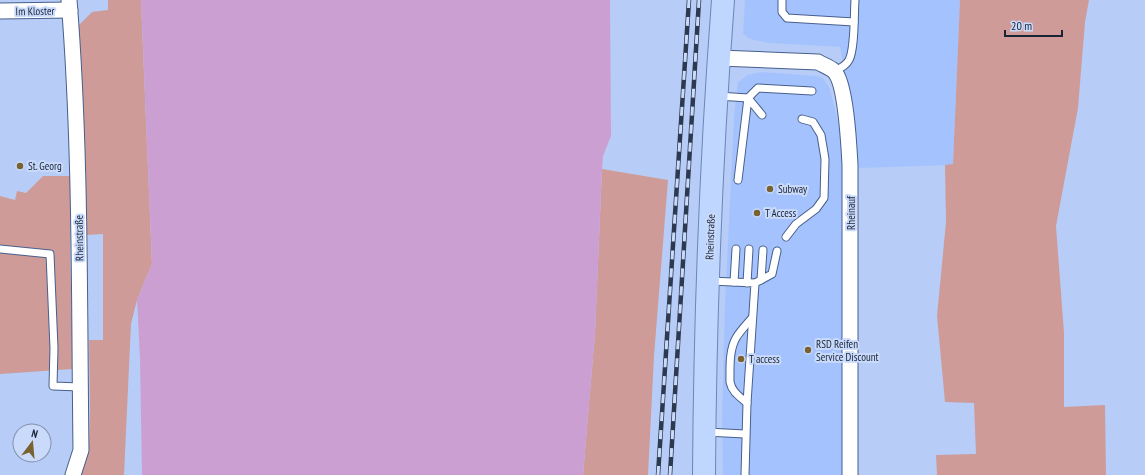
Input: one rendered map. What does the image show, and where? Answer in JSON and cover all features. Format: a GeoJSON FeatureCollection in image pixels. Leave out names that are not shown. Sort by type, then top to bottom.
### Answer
{"type":"FeatureCollection","features":[{"type":"Feature","properties":{"kind":"main road","name":"Rheinstraße"},"geometry":{"type":"LineString","coordinates":[[704,475],[705,356],[708,281],[716,96],[723,0]]}},
{"type":"Feature","properties":{"kind":"street","name":"Im Kloster"},"geometry":{"type":"LineString","coordinates":[[0,11],[69,5]]}},
{"type":"Feature","properties":{"kind":"street","name":"Rheinstraße"},"geometry":{"type":"LineString","coordinates":[[69,5],[76,115],[79,230],[81,450],[72,475]]}},
{"type":"Feature","properties":{"kind":"street"},"geometry":{"type":"LineString","coordinates":[[719,58],[818,62],[834,71]]}},
{"type":"Feature","properties":{"kind":"street","name":"Rheinauf"},"geometry":{"type":"LineString","coordinates":[[834,71],[841,88],[848,133],[850,165],[850,475]]}},
{"type":"Feature","properties":{"kind":"lane"},"geometry":{"type":"LineString","coordinates":[[782,0],[782,12],[787,18],[854,22]]}},
{"type":"Feature","properties":{"kind":"lane"},"geometry":{"type":"LineString","coordinates":[[834,71],[845,65],[850,59],[855,0]]}},
{"type":"Feature","properties":{"kind":"lane"},"geometry":{"type":"LineString","coordinates":[[738,180],[748,98],[758,88],[812,91]]}},
{"type":"Feature","properties":{"kind":"lane"},"geometry":{"type":"LineString","coordinates":[[716,96],[748,98],[762,115]]}},
{"type":"Feature","properties":{"kind":"lane"},"geometry":{"type":"LineString","coordinates":[[786,237],[796,224],[816,209],[824,198],[825,159],[821,135],[813,122],[802,119]]}},
{"type":"Feature","properties":{"kind":"lane"},"geometry":{"type":"LineString","coordinates":[[734,282],[736,248]]}},
{"type":"Feature","properties":{"kind":"lane"},"geometry":{"type":"LineString","coordinates":[[0,249],[50,254],[54,348],[53,386],[80,387]]}},
{"type":"Feature","properties":{"kind":"lane"},"geometry":{"type":"LineString","coordinates":[[747,283],[749,249]]}},
{"type":"Feature","properties":{"kind":"lane"},"geometry":{"type":"LineString","coordinates":[[745,475],[746,403],[753,318],[763,250]]}},
{"type":"Feature","properties":{"kind":"lane"},"geometry":{"type":"LineString","coordinates":[[708,281],[747,283],[758,282],[772,274],[777,251]]}},
{"type":"Feature","properties":{"kind":"lane"},"geometry":{"type":"LineString","coordinates":[[746,403],[734,392],[731,387],[732,352],[736,338],[753,318]]}},
{"type":"Feature","properties":{"kind":"lane"},"geometry":{"type":"LineString","coordinates":[[704,432],[745,434]]}},
{"type":"Feature","properties":{"kind":"shaded area"},"geometry":{"type":"Polygon","coordinates":[[[108,0],[141,0],[152,264],[137,300],[131,324],[124,475],[81,475],[89,447],[89,340],[103,340],[103,234],[86,235],[77,27],[92,12],[108,10],[108,0]]]}},
{"type":"Feature","properties":{"kind":"shaded area"},"geometry":{"type":"Polygon","coordinates":[[[141,0],[610,0],[611,136],[603,156],[595,333],[583,475],[142,475],[140,359],[137,300],[152,264],[141,0]]]}},
{"type":"Feature","properties":{"kind":"shaded area"},"geometry":{"type":"Polygon","coordinates":[[[745,0],[960,0],[953,165],[859,168],[840,47],[769,43],[748,38],[743,33],[745,0]]]}},
{"type":"Feature","properties":{"kind":"shaded area"},"geometry":{"type":"Polygon","coordinates":[[[960,0],[1089,0],[1085,22],[1078,108],[1056,226],[1064,333],[1064,407],[1105,405],[1106,475],[937,475],[936,455],[976,454],[974,403],[945,402],[937,316],[946,222],[945,165],[953,164],[960,0]]]}},
{"type":"Feature","properties":{"kind":"shaded area"},"geometry":{"type":"Polygon","coordinates":[[[761,72],[817,76],[823,78],[830,89],[839,125],[843,157],[842,475],[723,475],[722,418],[725,304],[734,116],[738,82],[748,75],[761,72]]]}},
{"type":"Feature","properties":{"kind":"shaded area"},"geometry":{"type":"Polygon","coordinates":[[[602,169],[668,180],[654,356],[648,475],[583,475],[595,333],[602,169]]]}},
{"type":"Feature","properties":{"kind":"shaded area"},"geometry":{"type":"Polygon","coordinates":[[[43,176],[71,176],[70,247],[73,369],[0,374],[0,196],[15,200],[17,191],[26,193],[43,176]]]}},
{"type":"Feature","properties":{"kind":"railway"},"geometry":{"type":"LineString","coordinates":[[658,475],[689,0]]}},
{"type":"Feature","properties":{"kind":"railway"},"geometry":{"type":"LineString","coordinates":[[670,475],[699,0]]}},
{"type":"Feature","properties":{"kind":"place","name":"St. Georg"},"geometry":{"type":"Point","coordinates":[20,166]}},
{"type":"Feature","properties":{"kind":"place","name":"Subway"},"geometry":{"type":"Point","coordinates":[770,189]}},
{"type":"Feature","properties":{"kind":"place","name":"T Access"},"geometry":{"type":"Point","coordinates":[757,213]}},
{"type":"Feature","properties":{"kind":"place","name":"RSD Reifen Service Discount"},"geometry":{"type":"Point","coordinates":[808,350]}},
{"type":"Feature","properties":{"kind":"place","name":"T access"},"geometry":{"type":"Point","coordinates":[741,359]}}]}
